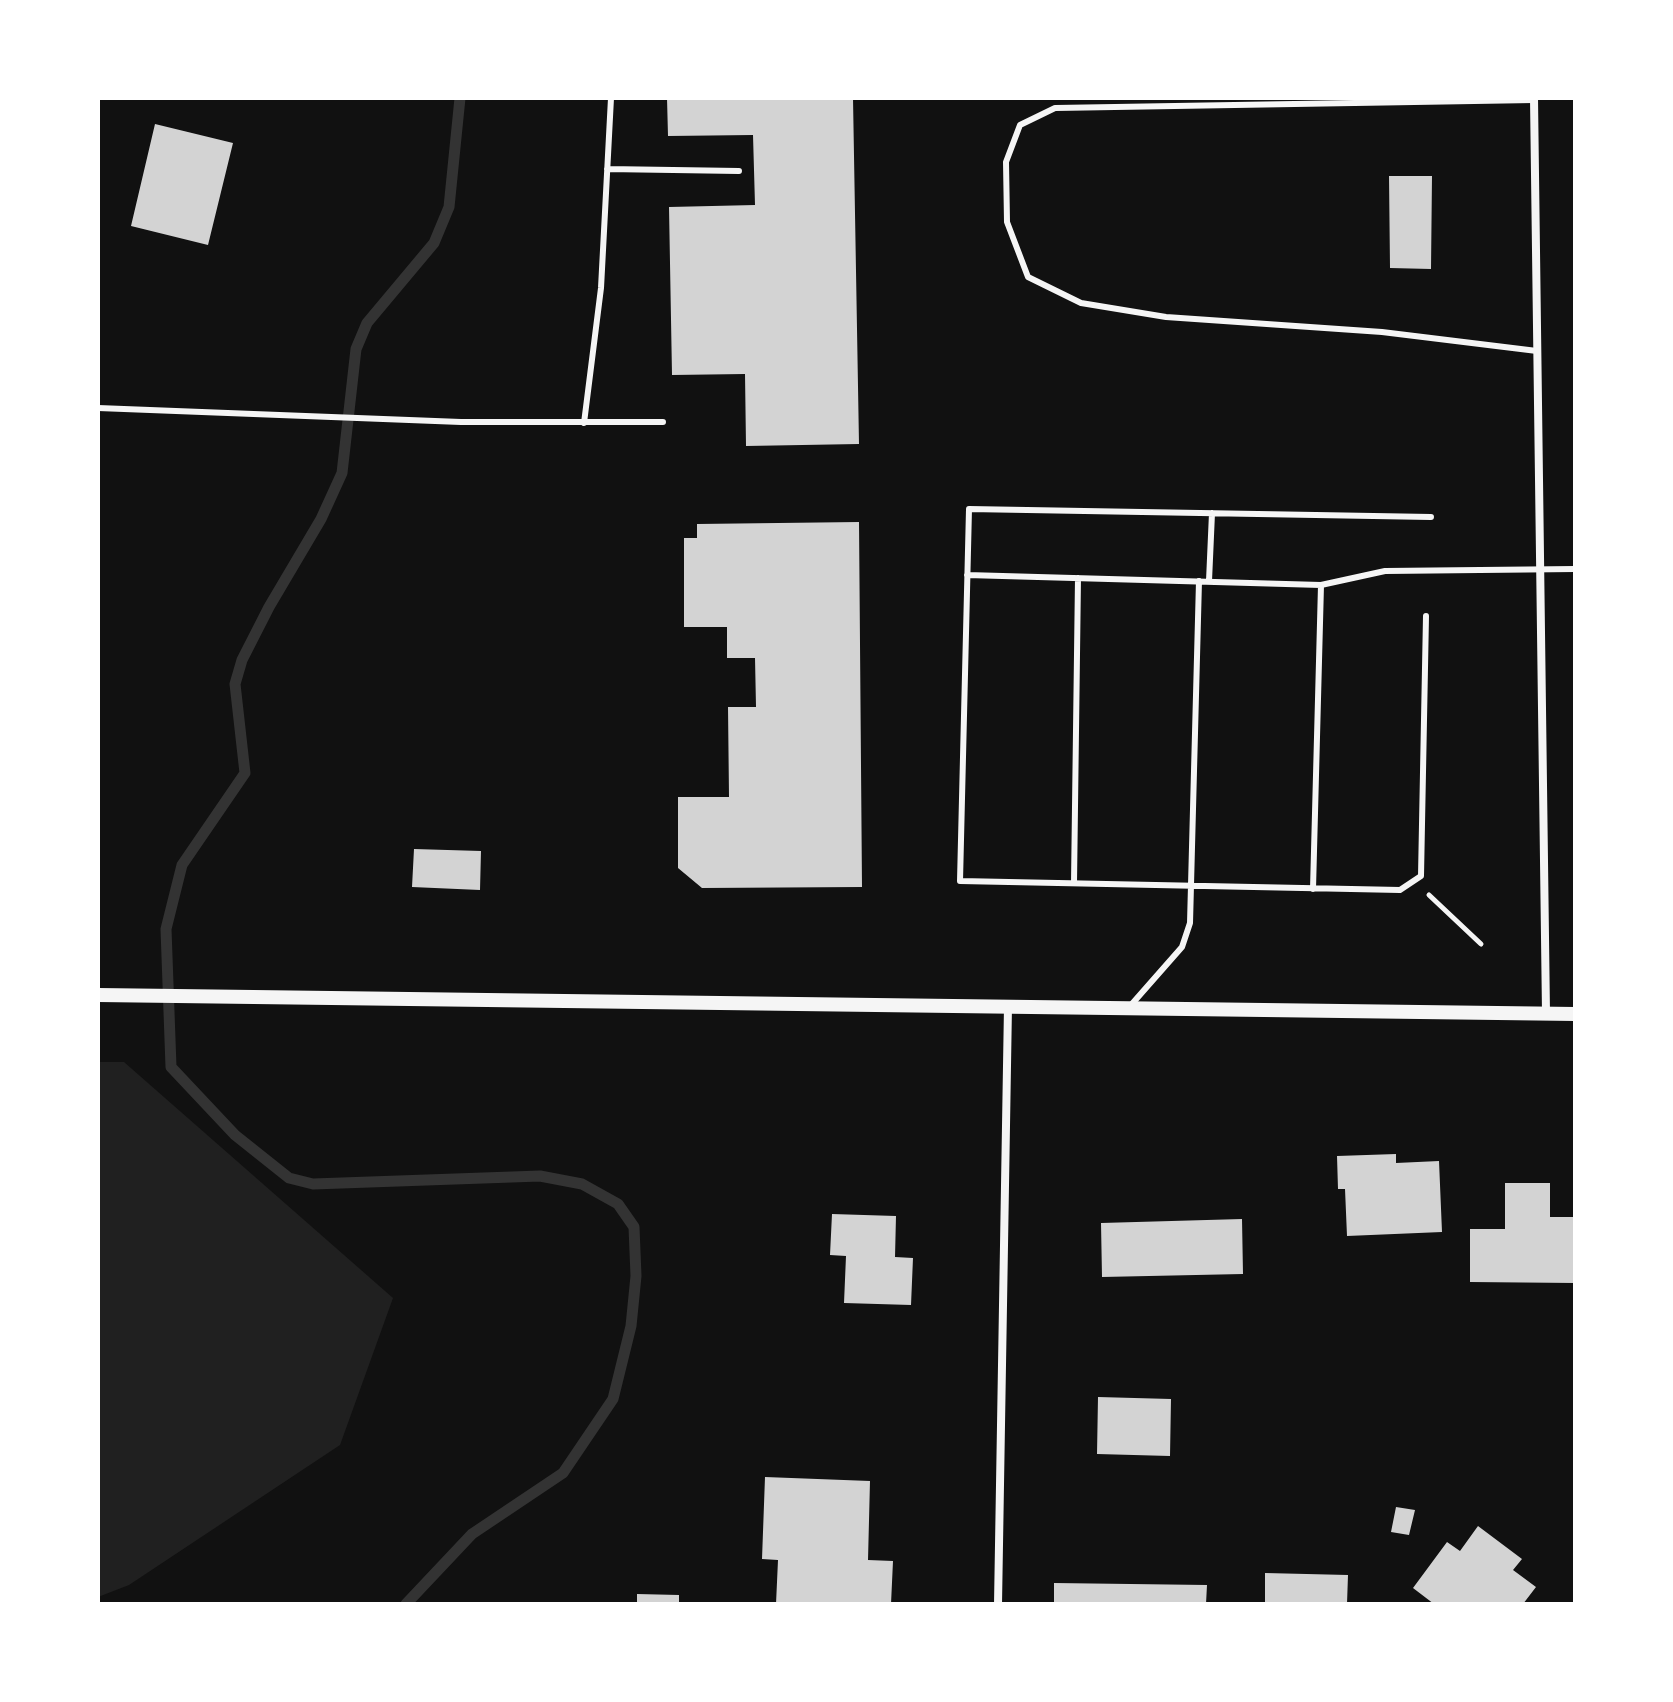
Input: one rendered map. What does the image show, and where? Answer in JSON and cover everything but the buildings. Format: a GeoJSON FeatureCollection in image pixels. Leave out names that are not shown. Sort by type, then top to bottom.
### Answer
{"type":"FeatureCollection","features":[{"type":"Feature","properties":{"kind":"street"},"geometry":{"type":"LineString","coordinates":[[1534,99],[1546,1013]]}},
{"type":"Feature","properties":{"kind":"street"},"geometry":{"type":"LineString","coordinates":[[104,996],[1575,1014]]}},
{"type":"Feature","properties":{"kind":"street"},"geometry":{"type":"LineString","coordinates":[[998,1604],[1008,1006]]}},
{"type":"Feature","properties":{"kind":"lane"},"geometry":{"type":"LineString","coordinates":[[584,423],[601,288],[611,98]]}},
{"type":"Feature","properties":{"kind":"lane"},"geometry":{"type":"LineString","coordinates":[[1534,99],[1055,108],[1020,125],[1006,162],[1007,222],[1028,277],[1081,303],[1166,317],[1382,332],[1537,351]]}},
{"type":"Feature","properties":{"kind":"lane"},"geometry":{"type":"LineString","coordinates":[[607,169],[739,171]]}},
{"type":"Feature","properties":{"kind":"lane"},"geometry":{"type":"LineString","coordinates":[[98,408],[461,422],[663,422]]}},
{"type":"Feature","properties":{"kind":"lane"},"geometry":{"type":"LineString","coordinates":[[1426,616],[1421,876],[1400,890],[960,881],[969,509],[1431,517]]}},
{"type":"Feature","properties":{"kind":"lane"},"geometry":{"type":"LineString","coordinates":[[1209,581],[1212,513]]}},
{"type":"Feature","properties":{"kind":"lane"},"geometry":{"type":"LineString","coordinates":[[967,575],[1321,585],[1385,571],[1575,569]]}},
{"type":"Feature","properties":{"kind":"lane"},"geometry":{"type":"LineString","coordinates":[[1074,883],[1078,578]]}},
{"type":"Feature","properties":{"kind":"lane"},"geometry":{"type":"LineString","coordinates":[[1128,1008],[1182,947],[1190,923],[1199,581]]}},
{"type":"Feature","properties":{"kind":"lane"},"geometry":{"type":"LineString","coordinates":[[1313,889],[1321,585]]}},
{"type":"Feature","properties":{"kind":"path"},"geometry":{"type":"LineString","coordinates":[[1413,881],[1481,944]]}},
{"type":"Feature","properties":{"kind":"shaded area"},"geometry":{"type":"Polygon","coordinates":[[[98,1062],[124,1062],[393,1298],[340,1445],[129,1585],[98,1597],[98,1062]]]}},
{"type":"Feature","properties":{"kind":"waterway"},"geometry":{"type":"LineString","coordinates":[[406,1604],[472,1534],[563,1473],[613,1399],[631,1326],[636,1276],[634,1227],[618,1204],[582,1184],[540,1176],[313,1184],[289,1178],[235,1135],[171,1067],[166,929],[182,865],[245,773],[235,684],[242,660],[321,519],[342,473],[356,349],[367,323],[434,243],[449,207],[460,98]]}}]}
